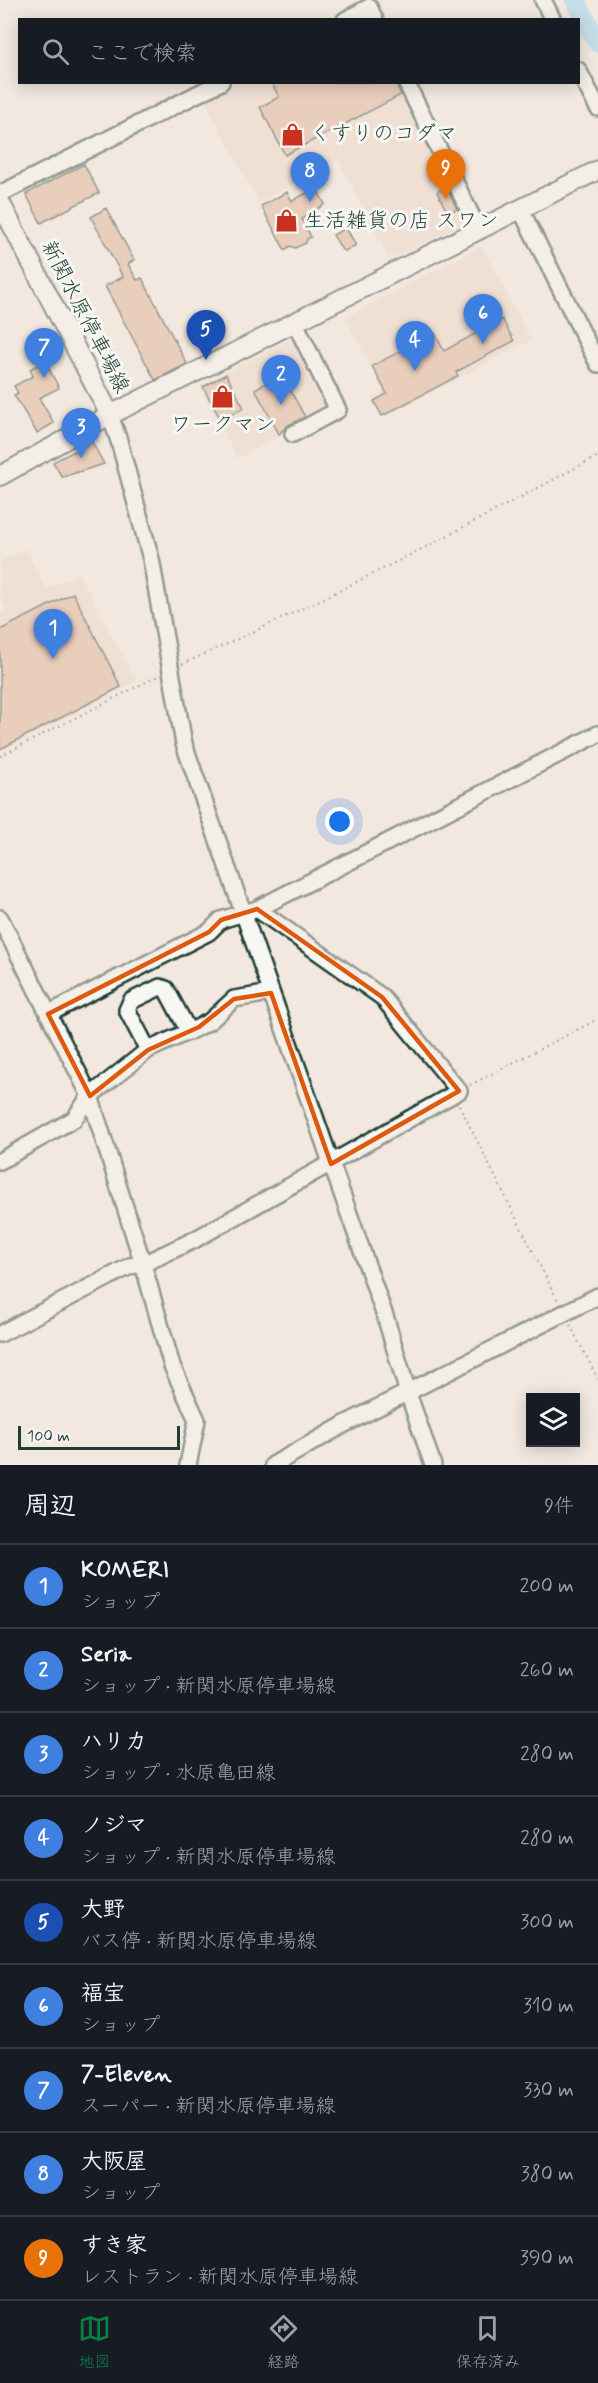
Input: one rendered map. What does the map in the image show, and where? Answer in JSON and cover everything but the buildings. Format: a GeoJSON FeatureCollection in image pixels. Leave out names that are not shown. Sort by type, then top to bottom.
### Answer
{"type":"FeatureCollection","features":[{"type":"Feature","properties":{"kind":"main road","name":"新関水原停車場線"},"geometry":{"type":"LineString","coordinates":[[0,202],[110,416],[598,170]]}},
{"type":"Feature","properties":{"kind":"main road"},"geometry":{"type":"LineString","coordinates":[[0,476],[110,416]]}},
{"type":"Feature","properties":{"kind":"street"},"geometry":{"type":"LineString","coordinates":[[543,0],[552,18]]}},
{"type":"Feature","properties":{"kind":"street"},"geometry":{"type":"LineString","coordinates":[[349,18],[369,7],[374,18]]}},
{"type":"Feature","properties":{"kind":"street"},"geometry":{"type":"LineString","coordinates":[[580,72],[598,108]]}},
{"type":"Feature","properties":{"kind":"street"},"geometry":{"type":"LineString","coordinates":[[0,194],[216,84]]}},
{"type":"Feature","properties":{"kind":"street"},"geometry":{"type":"LineString","coordinates":[[407,84],[478,231]]}},
{"type":"Feature","properties":{"kind":"street"},"geometry":{"type":"LineString","coordinates":[[521,210],[598,364]]}},
{"type":"Feature","properties":{"kind":"street"},"geometry":{"type":"LineString","coordinates":[[293,434],[338,410],[295,323]]}},
{"type":"Feature","properties":{"kind":"street"},"geometry":{"type":"LineString","coordinates":[[110,416],[151,559],[184,744],[250,911],[271,993],[386,1319],[433,1465]]}},
{"type":"Feature","properties":{"kind":"street"},"geometry":{"type":"LineString","coordinates":[[48,1014],[209,932],[221,920],[250,911],[598,734]]}},
{"type":"Feature","properties":{"kind":"street"},"geometry":{"type":"LineString","coordinates":[[0,1334],[130,1266],[143,1264],[194,1240],[457,1093],[382,997],[250,911]]}},
{"type":"Feature","properties":{"kind":"street"},"geometry":{"type":"LineString","coordinates":[[0,918],[90,1096],[143,1264],[172,1366],[197,1420],[189,1465]]}},
{"type":"Feature","properties":{"kind":"street"},"geometry":{"type":"LineString","coordinates":[[148,1050],[127,1010],[131,1001],[160,987],[166,989],[189,1032]]}},
{"type":"Feature","properties":{"kind":"street"},"geometry":{"type":"LineString","coordinates":[[0,1161],[74,1119],[90,1096],[148,1050],[210,1021],[234,999],[271,993]]}},
{"type":"Feature","properties":{"kind":"street"},"geometry":{"type":"LineString","coordinates":[[273,1465],[345,1424],[598,1296]]}},
{"type":"Feature","properties":{"kind":"path"},"geometry":{"type":"LineString","coordinates":[[0,756],[171,669],[276,623],[398,562],[598,456]]}},
{"type":"Feature","properties":{"kind":"path"},"geometry":{"type":"LineString","coordinates":[[598,1019],[457,1093],[598,1379]]}},
{"type":"Feature","properties":{"kind":"highlighted area"},"geometry":{"type":"Polygon","coordinates":[[[257,909],[382,997],[459,1091],[331,1164],[271,993],[234,999],[199,1027],[148,1050],[90,1096],[48,1014],[209,932],[221,920],[257,909]]]}},
{"type":"Feature","properties":{"kind":"shaded area"},"geometry":{"type":"Polygon","coordinates":[[[226,84],[398,84],[468,222],[389,259],[338,160],[259,203],[202,95],[226,84]]]}},
{"type":"Feature","properties":{"kind":"shaded area"},"geometry":{"type":"Polygon","coordinates":[[[482,246],[531,340],[382,418],[372,399],[384,392],[345,317],[482,246]]]}},
{"type":"Feature","properties":{"kind":"shaded area"},"geometry":{"type":"Polygon","coordinates":[[[294,338],[331,410],[237,458],[200,386],[294,338]]]}},
{"type":"Feature","properties":{"kind":"shaded area"},"geometry":{"type":"Polygon","coordinates":[[[26,549],[46,589],[78,573],[137,681],[0,752],[0,613],[6,610],[0,598],[0,562],[26,549]]]}},
{"type":"Feature","properties":{"kind":"waterway"},"geometry":{"type":"LineString","coordinates":[[575,0],[598,43]]}},
{"type":"Feature","properties":{"kind":"place","name":"くすりのコダマ"},"geometry":{"type":"Point","coordinates":[292,134]}},
{"type":"Feature","properties":{"kind":"place","name":"すき家"},"geometry":{"type":"Point","coordinates":[446,199]}},
{"type":"Feature","properties":{"kind":"place","name":"大阪屋"},"geometry":{"type":"Point","coordinates":[310,202]}},
{"type":"Feature","properties":{"kind":"place","name":"生活雑貨の店 スワン"},"geometry":{"type":"Point","coordinates":[286,221]}},
{"type":"Feature","properties":{"kind":"place","name":"福宝"},"geometry":{"type":"Point","coordinates":[483,344]}},
{"type":"Feature","properties":{"kind":"place","name":"大野"},"geometry":{"type":"Point","coordinates":[206,360]}},
{"type":"Feature","properties":{"kind":"place","name":"ノジマ"},"geometry":{"type":"Point","coordinates":[415,371]}},
{"type":"Feature","properties":{"kind":"place","name":"7-Eleven"},"geometry":{"type":"Point","coordinates":[44,378]}},
{"type":"Feature","properties":{"kind":"place","name":"ワークマン"},"geometry":{"type":"Point","coordinates":[223,397]}},
{"type":"Feature","properties":{"kind":"place","name":"Seria"},"geometry":{"type":"Point","coordinates":[281,405]}},
{"type":"Feature","properties":{"kind":"place","name":"ハリカ"},"geometry":{"type":"Point","coordinates":[81,458]}},
{"type":"Feature","properties":{"kind":"place","name":"KOMERI"},"geometry":{"type":"Point","coordinates":[53,659]}}]}
